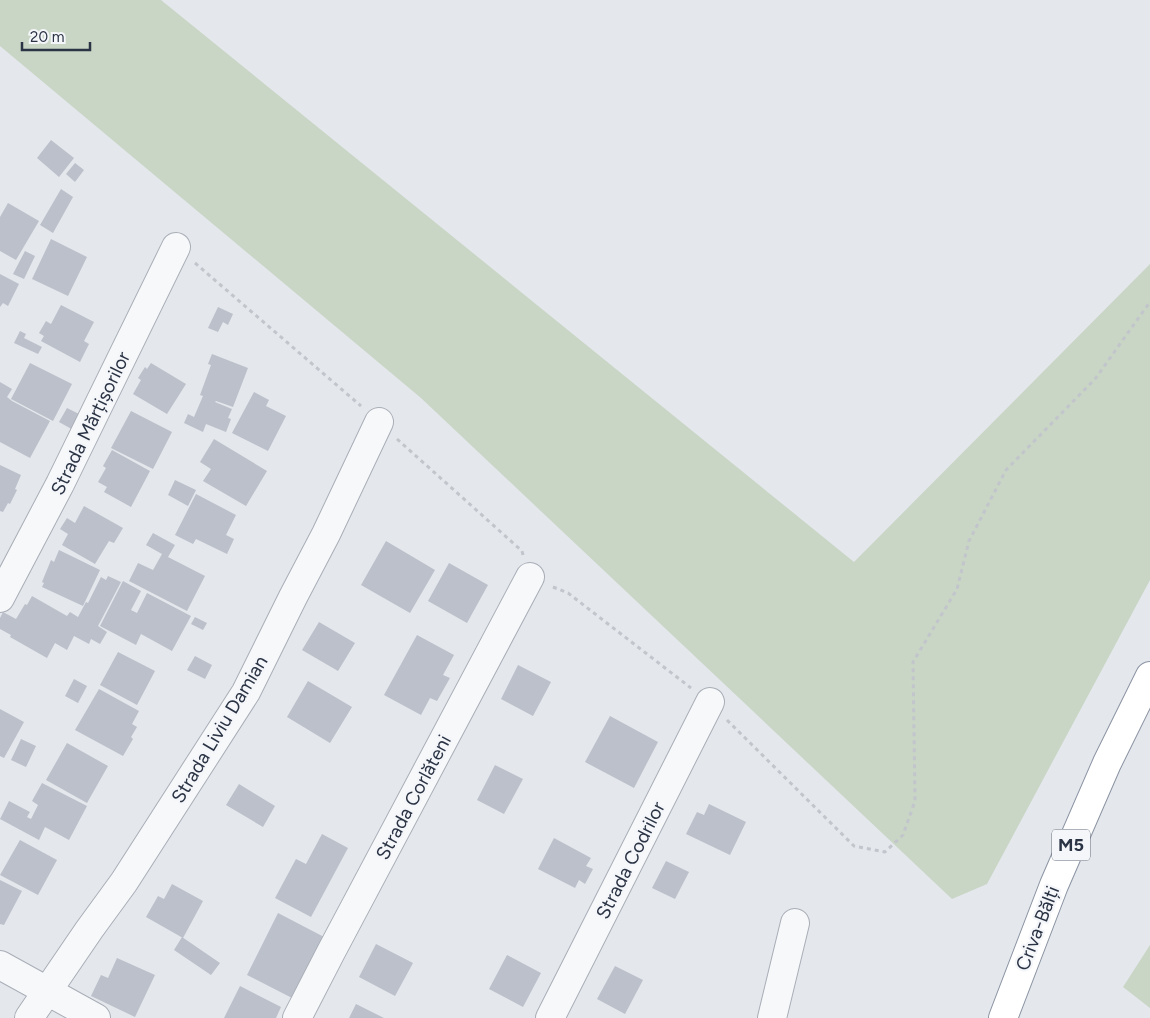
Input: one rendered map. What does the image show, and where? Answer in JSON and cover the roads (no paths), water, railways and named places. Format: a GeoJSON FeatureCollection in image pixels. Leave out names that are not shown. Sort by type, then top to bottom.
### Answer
{"type":"FeatureCollection","features":[{"type":"Feature","properties":{"kind":"highway","name":"Criva-Bălți"},"geometry":{"type":"LineString","coordinates":[[1004,1018],[1054,885],[1107,763],[1150,676]]}},
{"type":"Feature","properties":{"kind":"street","name":"Strada Mărțișorilor"},"geometry":{"type":"LineString","coordinates":[[0,598],[60,484],[176,246]]}},
{"type":"Feature","properties":{"kind":"street","name":"Strada Liviu Damian"},"geometry":{"type":"LineString","coordinates":[[29,1018],[124,882],[246,692],[330,526],[379,422]]}},
{"type":"Feature","properties":{"kind":"street","name":"Strada Corlăteni"},"geometry":{"type":"LineString","coordinates":[[297,1018],[530,577]]}},
{"type":"Feature","properties":{"kind":"street","name":"Strada Codrilor"},"geometry":{"type":"LineString","coordinates":[[550,1018],[710,702]]}},
{"type":"Feature","properties":{"kind":"street"},"geometry":{"type":"LineString","coordinates":[[772,1018],[795,923]]}},
{"type":"Feature","properties":{"kind":"street"},"geometry":{"type":"LineString","coordinates":[[0,965],[96,1018]]}}]}
